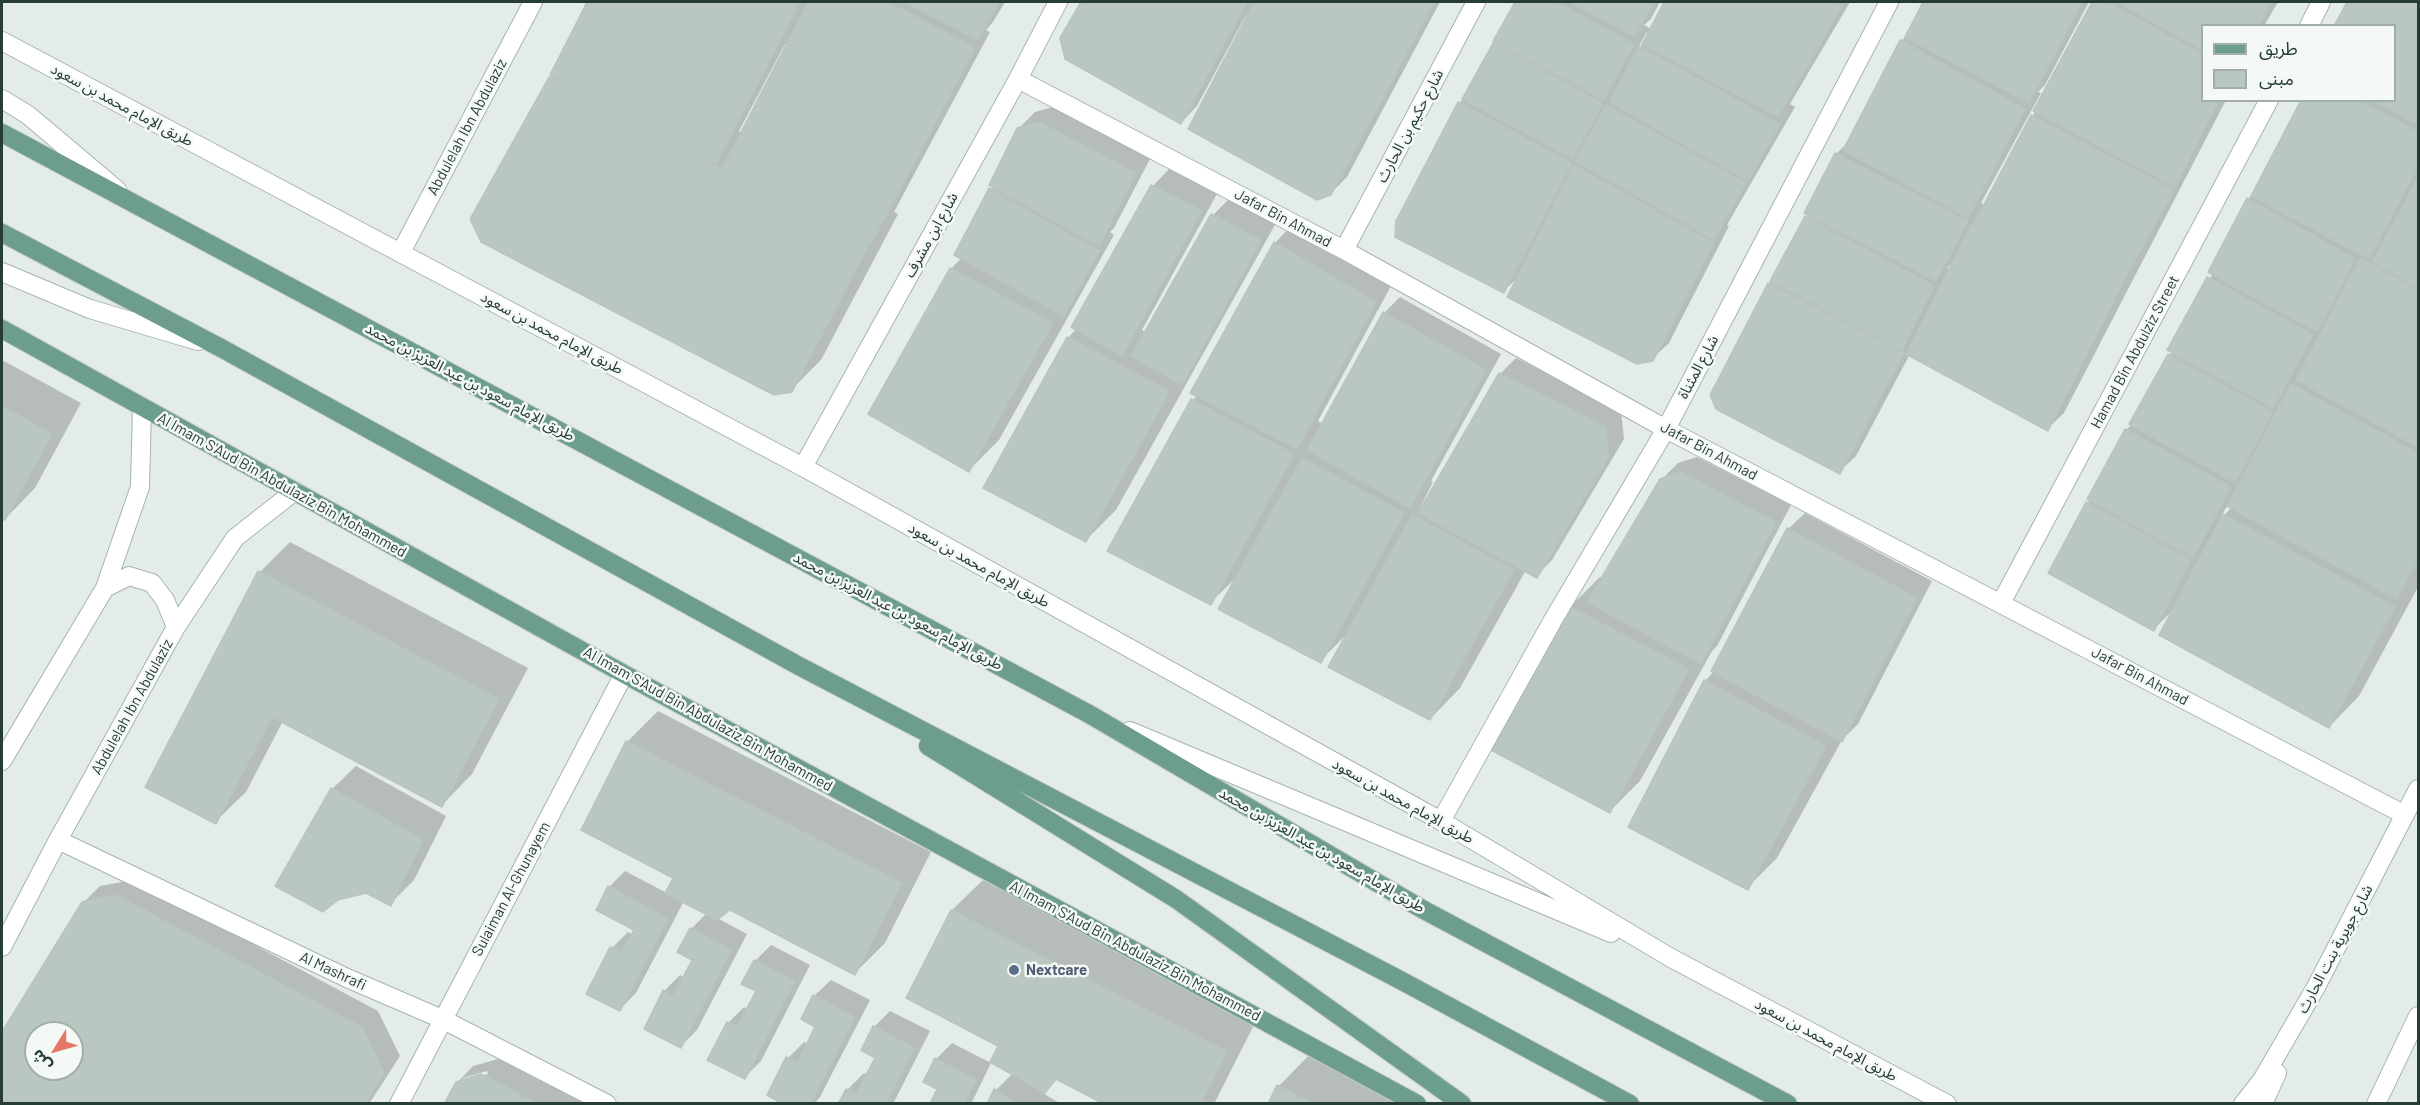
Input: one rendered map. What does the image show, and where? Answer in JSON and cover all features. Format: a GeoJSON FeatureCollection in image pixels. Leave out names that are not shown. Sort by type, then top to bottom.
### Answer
{"type":"FeatureCollection","features":[{"type":"Feature","properties":{"kind":"main road","name":"طريق الإمام سعود بن عبد العزيز بن محمد"},"geometry":{"type":"LineString","coordinates":[[2,133],[1089,714],[1422,909],[1788,1104]]}},
{"type":"Feature","properties":{"kind":"main road"},"geometry":{"type":"LineString","coordinates":[[2,233],[221,348],[799,666],[1402,981],[1630,1104]]}},
{"type":"Feature","properties":{"kind":"main road","name":"Al Imam S'Aud Bin Abdulaziz Bin Mohammed"},"geometry":{"type":"LineString","coordinates":[[2,329],[624,674],[1417,1104]]}},
{"type":"Feature","properties":{"kind":"main road"},"geometry":{"type":"LineString","coordinates":[[799,666],[1176,899],[1462,1104]]}},
{"type":"Feature","properties":{"kind":"street","name":"Abdulelah Ibn Abdulaziz"},"geometry":{"type":"LineString","coordinates":[[401,252],[533,2]]}},
{"type":"Feature","properties":{"kind":"street","name":"شارع ابن مشرف"},"geometry":{"type":"LineString","coordinates":[[803,467],[1018,79],[1058,2]]}},
{"type":"Feature","properties":{"kind":"street","name":"شارع حكيم بن الحارث"},"geometry":{"type":"LineString","coordinates":[[1344,250],[1476,2]]}},
{"type":"Feature","properties":{"kind":"street","name":"شارع المثناة"},"geometry":{"type":"LineString","coordinates":[[1441,821],[1553,620],[1666,429],[1889,2]]}},
{"type":"Feature","properties":{"kind":"street"},"geometry":{"type":"LineString","coordinates":[[2310,24],[2321,2]]}},
{"type":"Feature","properties":{"kind":"street","name":"طريق الإمام محمد بن سعود"},"geometry":{"type":"LineString","coordinates":[[2,41],[803,467],[1441,821],[1671,958],[1947,1104]]}},
{"type":"Feature","properties":{"kind":"street","name":"Jafar Bin Ahmad"},"geometry":{"type":"LineString","coordinates":[[1018,79],[1344,250],[1666,429],[2405,815]]}},
{"type":"Feature","properties":{"kind":"street"},"geometry":{"type":"LineString","coordinates":[[2,99],[28,115],[130,200]]}},
{"type":"Feature","properties":{"kind":"street","name":"Hamad Bin Abdulziz Street"},"geometry":{"type":"LineString","coordinates":[[2001,603],[2268,102]]}},
{"type":"Feature","properties":{"kind":"street"},"geometry":{"type":"LineString","coordinates":[[2,272],[90,309],[221,348]]}},
{"type":"Feature","properties":{"kind":"street"},"geometry":{"type":"LineString","coordinates":[[2,761],[105,588],[140,487],[142,407]]}},
{"type":"Feature","properties":{"kind":"street","name":"Abdulelah Ibn Abdulaziz"},"geometry":{"type":"LineString","coordinates":[[2,947],[58,840],[176,627],[235,538],[295,491]]}},
{"type":"Feature","properties":{"kind":"street"},"geometry":{"type":"LineString","coordinates":[[105,588],[129,576],[152,583],[165,600],[176,627]]}},
{"type":"Feature","properties":{"kind":"street","name":"Sulaiman Al-Ghunayem"},"geometry":{"type":"LineString","coordinates":[[399,1104],[624,674]]}},
{"type":"Feature","properties":{"kind":"street"},"geometry":{"type":"LineString","coordinates":[[1089,714],[1671,958]]}},
{"type":"Feature","properties":{"kind":"street","name":"شارع جويرية بنت الحارث"},"geometry":{"type":"LineString","coordinates":[[2243,1104],[2262,1080],[2316,987],[2418,789]]}},
{"type":"Feature","properties":{"kind":"street","name":"Al Mashrafi"},"geometry":{"type":"LineString","coordinates":[[58,840],[347,978],[442,1019],[607,1104]]}},
{"type":"Feature","properties":{"kind":"street"},"geometry":{"type":"LineString","coordinates":[[2263,1104],[2316,987]]}},
{"type":"Feature","properties":{"kind":"street"},"geometry":{"type":"LineString","coordinates":[[2376,1104],[2418,1016]]}},
{"type":"Feature","properties":{"kind":"street"},"geometry":{"type":"LineString","coordinates":[[2364,1104],[2404,1044]]}},
{"type":"Feature","properties":{"kind":"building"},"geometry":{"type":"Polygon","coordinates":[[[587,2],[800,2],[716,164],[550,75],[587,2]]]}},
{"type":"Feature","properties":{"kind":"building"},"geometry":{"type":"Polygon","coordinates":[[[808,2],[888,2],[975,48],[871,244],[723,167],[808,2]]]}},
{"type":"Feature","properties":{"kind":"building"},"geometry":{"type":"Polygon","coordinates":[[[904,2],[999,2],[978,40],[904,2]]]}},
{"type":"Feature","properties":{"kind":"building"},"geometry":{"type":"Polygon","coordinates":[[[1081,2],[1247,2],[1181,124],[1065,59],[1060,38],[1081,2]]]}},
{"type":"Feature","properties":{"kind":"building"},"geometry":{"type":"Polygon","coordinates":[[[1254,2],[1434,2],[1331,195],[1317,200],[1188,129],[1254,2]]]}},
{"type":"Feature","properties":{"kind":"building"},"geometry":{"type":"Polygon","coordinates":[[[1515,2],[1556,2],[1634,44],[1604,100],[1493,41],[1515,2]]]}},
{"type":"Feature","properties":{"kind":"building"},"geometry":{"type":"Polygon","coordinates":[[[1570,2],[1653,2],[1635,37],[1570,2]]]}},
{"type":"Feature","properties":{"kind":"building"},"geometry":{"type":"Polygon","coordinates":[[[1664,2],[1833,2],[1842,6],[1778,117],[1642,44],[1664,2]]]}},
{"type":"Feature","properties":{"kind":"building"},"geometry":{"type":"Polygon","coordinates":[[[1923,2],[2082,2],[2029,103],[1905,37],[1923,2]]]}},
{"type":"Feature","properties":{"kind":"building"},"geometry":{"type":"Polygon","coordinates":[[[2092,2],[2108,2],[2201,53],[2201,102],[2218,102],[2175,187],[2033,111],[2092,2]]]}},
{"type":"Feature","properties":{"kind":"building"},"geometry":{"type":"Polygon","coordinates":[[[2117,2],[2272,2],[2259,24],[2201,24],[2201,49],[2117,2]]]}},
{"type":"Feature","properties":{"kind":"building"},"geometry":{"type":"Polygon","coordinates":[[[2347,2],[2418,2],[2418,125],[2377,102],[2396,102],[2396,24],[2335,24],[2347,2]]]}},
{"type":"Feature","properties":{"kind":"building"},"geometry":{"type":"Polygon","coordinates":[[[1900,40],[2025,109],[1968,218],[1843,150],[1900,40]]]}},
{"type":"Feature","properties":{"kind":"building"},"geometry":{"type":"Polygon","coordinates":[[[1493,43],[1603,103],[1573,159],[1462,99],[1493,43]]]}},
{"type":"Feature","properties":{"kind":"building"},"geometry":{"type":"Polygon","coordinates":[[[1639,46],[1780,124],[1748,181],[1609,102],[1639,46]]]}},
{"type":"Feature","properties":{"kind":"building"},"geometry":{"type":"Polygon","coordinates":[[[549,77],[869,245],[792,392],[774,395],[481,242],[470,219],[549,77]]]}},
{"type":"Feature","properties":{"kind":"building"},"geometry":{"type":"Polygon","coordinates":[[[1458,102],[1572,163],[1504,293],[1395,237],[1396,221],[1458,102]]]}},
{"type":"Feature","properties":{"kind":"building"},"geometry":{"type":"Polygon","coordinates":[[[2300,102],[2362,102],[2418,132],[2418,167],[2369,259],[2251,196],[2300,102]]]}},
{"type":"Feature","properties":{"kind":"building"},"geometry":{"type":"Polygon","coordinates":[[[1606,105],[1746,183],[1714,240],[1575,161],[1606,105]]]}},
{"type":"Feature","properties":{"kind":"building"},"geometry":{"type":"Polygon","coordinates":[[[2031,115],[2174,190],[2115,297],[1973,225],[2031,115]]]}},
{"type":"Feature","properties":{"kind":"building"},"geometry":{"type":"Polygon","coordinates":[[[1039,122],[1136,173],[1099,246],[989,185],[1017,128],[1039,122]]]}},
{"type":"Feature","properties":{"kind":"building"},"geometry":{"type":"Polygon","coordinates":[[[1835,153],[1968,221],[1936,281],[1804,213],[1835,153]]]}},
{"type":"Feature","properties":{"kind":"building"},"geometry":{"type":"Polygon","coordinates":[[[1574,165],[1714,243],[1653,361],[1637,364],[1507,297],[1574,165]]]}},
{"type":"Feature","properties":{"kind":"building"},"geometry":{"type":"Polygon","coordinates":[[[2418,178],[2418,287],[2372,262],[2418,178]]]}},
{"type":"Feature","properties":{"kind":"building"},"geometry":{"type":"Polygon","coordinates":[[[1151,185],[1202,210],[1122,356],[1071,327],[1151,185]]]}},
{"type":"Feature","properties":{"kind":"building"},"geometry":{"type":"Polygon","coordinates":[[[989,188],[1099,251],[1064,316],[954,255],[989,188]]]}},
{"type":"Feature","properties":{"kind":"building"},"geometry":{"type":"Polygon","coordinates":[[[2247,198],[2355,259],[2317,332],[2208,272],[2247,198]]]}},
{"type":"Feature","properties":{"kind":"building"},"geometry":{"type":"Polygon","coordinates":[[[1211,214],[1261,240],[1182,385],[1131,356],[1211,214]]]}},
{"type":"Feature","properties":{"kind":"building"},"geometry":{"type":"Polygon","coordinates":[[[1805,216],[1934,286],[1902,350],[1770,281],[1805,216]]]}},
{"type":"Feature","properties":{"kind":"building"},"geometry":{"type":"Polygon","coordinates":[[[1971,225],[2115,298],[2048,431],[1906,354],[1971,225]]]}},
{"type":"Feature","properties":{"kind":"building"},"geometry":{"type":"Polygon","coordinates":[[[1274,242],[1376,302],[1297,449],[1190,393],[1274,242]]]}},
{"type":"Feature","properties":{"kind":"building"},"geometry":{"type":"Polygon","coordinates":[[[2360,258],[2418,290],[2418,447],[2296,380],[2360,258]]]}},
{"type":"Feature","properties":{"kind":"building"},"geometry":{"type":"Polygon","coordinates":[[[950,268],[1053,323],[969,472],[868,414],[950,268]]]}},
{"type":"Feature","properties":{"kind":"building"},"geometry":{"type":"Polygon","coordinates":[[[2207,277],[2313,335],[2273,408],[2167,350],[2207,277]]]}},
{"type":"Feature","properties":{"kind":"building"},"geometry":{"type":"Polygon","coordinates":[[[1768,283],[1904,353],[1840,474],[1716,409],[1710,395],[1768,283]]]}},
{"type":"Feature","properties":{"kind":"building"},"geometry":{"type":"Polygon","coordinates":[[[1383,312],[1486,370],[1410,508],[1307,450],[1383,312]]]}},
{"type":"Feature","properties":{"kind":"building"},"geometry":{"type":"Polygon","coordinates":[[[1067,337],[1170,391],[1086,542],[983,488],[1067,337]]]}},
{"type":"Feature","properties":{"kind":"building"},"geometry":{"type":"Polygon","coordinates":[[[2168,354],[2273,412],[2235,483],[2129,424],[2168,354]]]}},
{"type":"Feature","properties":{"kind":"building"},"geometry":{"type":"Polygon","coordinates":[[[1499,373],[1606,427],[1609,456],[1537,578],[1418,513],[1499,373]]]}},
{"type":"Feature","properties":{"kind":"building"},"geometry":{"type":"Polygon","coordinates":[[[2291,384],[2418,453],[2418,559],[2397,599],[2227,506],[2291,384]]]}},
{"type":"Feature","properties":{"kind":"building"},"geometry":{"type":"Polygon","coordinates":[[[1191,399],[1294,454],[1211,605],[1107,551],[1191,399]]]}},
{"type":"Feature","properties":{"kind":"building"},"geometry":{"type":"Polygon","coordinates":[[[2,406],[52,434],[5,520],[2,519],[2,406]]]}},
{"type":"Feature","properties":{"kind":"building"},"geometry":{"type":"Polygon","coordinates":[[[2125,429],[2231,487],[2193,558],[2087,499],[2125,429]]]}},
{"type":"Feature","properties":{"kind":"building"},"geometry":{"type":"Polygon","coordinates":[[[1302,458],[1404,513],[1321,663],[1218,609],[1302,458]]]}},
{"type":"Feature","properties":{"kind":"building"},"geometry":{"type":"Polygon","coordinates":[[[1680,472],[1776,522],[1701,664],[1587,602],[1660,479],[1680,472]]]}},
{"type":"Feature","properties":{"kind":"building"},"geometry":{"type":"Polygon","coordinates":[[[2086,502],[2191,560],[2154,631],[2048,573],[2086,502]]]}},
{"type":"Feature","properties":{"kind":"building"},"geometry":{"type":"Polygon","coordinates":[[[2223,514],[2395,607],[2329,728],[2159,635],[2223,514]]]}},
{"type":"Feature","properties":{"kind":"building"},"geometry":{"type":"Polygon","coordinates":[[[1412,515],[1514,570],[1430,720],[1328,667],[1412,515]]]}},
{"type":"Feature","properties":{"kind":"building"},"geometry":{"type":"Polygon","coordinates":[[[1787,528],[1917,598],[1842,742],[1711,671],[1787,528]]]}},
{"type":"Feature","properties":{"kind":"building"},"geometry":{"type":"Polygon","coordinates":[[[258,571],[499,699],[442,807],[272,717],[216,824],[145,787],[258,571]]]}},
{"type":"Feature","properties":{"kind":"building"},"geometry":{"type":"Polygon","coordinates":[[[1569,606],[1689,669],[1610,813],[1491,750],[1569,606]]]}},
{"type":"Feature","properties":{"kind":"building"},"geometry":{"type":"Polygon","coordinates":[[[1704,680],[1826,746],[1748,890],[1628,827],[1704,680]]]}},
{"type":"Feature","properties":{"kind":"building"},"geometry":{"type":"Polygon","coordinates":[[[626,741],[902,883],[855,975],[730,910],[717,920],[665,893],[673,878],[581,830],[626,741]]]}},
{"type":"Feature","properties":{"kind":"building"},"geometry":{"type":"Polygon","coordinates":[[[331,788],[423,840],[391,906],[366,893],[338,900],[323,912],[275,886],[331,788]]]}},
{"type":"Feature","properties":{"kind":"building"},"geometry":{"type":"Polygon","coordinates":[[[608,886],[668,919],[620,1011],[586,994],[610,947],[621,953],[634,930],[596,910],[608,886]]]}},
{"type":"Feature","properties":{"kind":"building"},"geometry":{"type":"Polygon","coordinates":[[[116,895],[362,1027],[384,1073],[365,1104],[2,1104],[2,1032],[82,902],[116,895]]]}},
{"type":"Feature","properties":{"kind":"building"},"geometry":{"type":"Polygon","coordinates":[[[951,910],[1227,1051],[1201,1104],[1104,1104],[1056,1079],[1045,1093],[990,1062],[998,1046],[906,998],[951,910]]]}},
{"type":"Feature","properties":{"kind":"building"},"geometry":{"type":"Polygon","coordinates":[[[690,928],[731,950],[681,1048],[644,1029],[663,990],[673,996],[692,960],[677,952],[690,928]]]}},
{"type":"Feature","properties":{"kind":"building"},"geometry":{"type":"Polygon","coordinates":[[[754,960],[795,981],[745,1079],[707,1060],[727,1022],[737,1027],[756,991],[741,984],[754,960]]]}},
{"type":"Feature","properties":{"kind":"building"},"geometry":{"type":"Polygon","coordinates":[[[813,995],[855,1017],[810,1104],[783,1104],[767,1095],[786,1057],[797,1063],[815,1027],[801,1019],[813,995]]]}},
{"type":"Feature","properties":{"kind":"building"},"geometry":{"type":"Polygon","coordinates":[[[873,1026],[914,1048],[886,1104],[838,1104],[846,1089],[856,1094],[875,1058],[861,1050],[873,1026]]]}},
{"type":"Feature","properties":{"kind":"building"},"geometry":{"type":"Polygon","coordinates":[[[935,1058],[976,1080],[964,1104],[930,1104],[937,1089],[923,1082],[935,1058]]]}},
{"type":"Feature","properties":{"kind":"building"},"geometry":{"type":"Polygon","coordinates":[[[481,1074],[538,1104],[444,1104],[456,1082],[481,1074]]]}},
{"type":"Feature","properties":{"kind":"building"},"geometry":{"type":"Polygon","coordinates":[[[1277,1085],[1314,1104],[1268,1104],[1277,1085]]]}},
{"type":"Feature","properties":{"kind":"building"},"geometry":{"type":"Polygon","coordinates":[[[994,1089],[1018,1104],[987,1104],[994,1089]]]}},
{"type":"Feature","properties":{"kind":"place","name":"Nextcare"},"geometry":{"type":"Point","coordinates":[1014,970]}}]}
